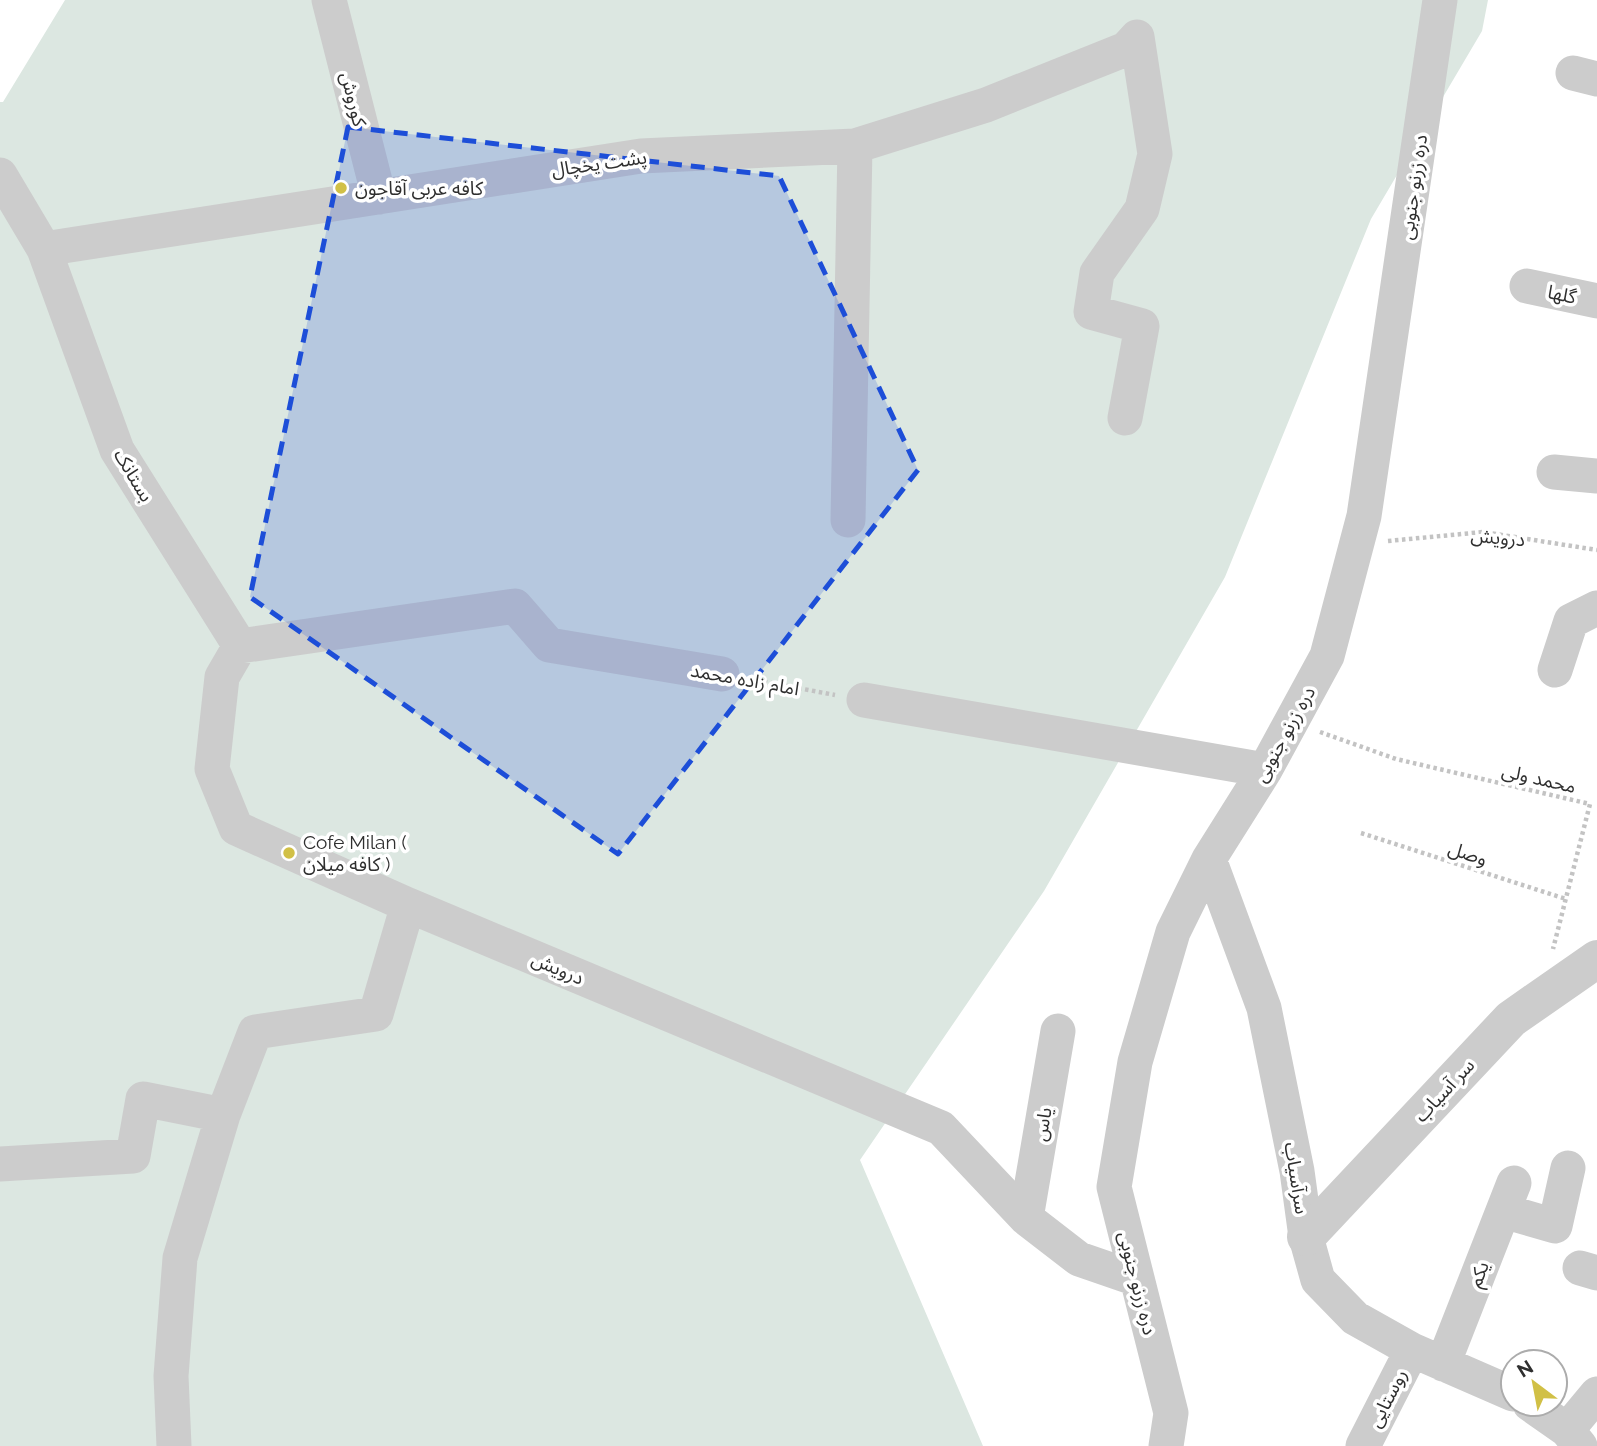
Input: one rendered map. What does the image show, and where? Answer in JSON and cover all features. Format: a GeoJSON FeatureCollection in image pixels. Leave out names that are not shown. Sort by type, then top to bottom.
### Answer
{"type":"FeatureCollection","features":[{"type":"Feature","properties":{"kind":"street","name":"کوروش"},"geometry":{"type":"LineString","coordinates":[[329,0],[379,197]]}},
{"type":"Feature","properties":{"kind":"street","name":"دره زرنو جنوبی"},"geometry":{"type":"LineString","coordinates":[[1166,1446],[1171,1413],[1114,1187],[1135,1062],[1173,932],[1209,859],[1265,770],[1326,656],[1364,516],[1440,0]]}},
{"type":"Feature","properties":{"kind":"street","name":"پشت یخچال"},"geometry":{"type":"LineString","coordinates":[[44,249],[642,156],[855,146],[986,105],[1126,49],[1137,37],[1155,154],[1142,209],[1097,272],[1091,312],[1142,326],[1125,418]]}},
{"type":"Feature","properties":{"kind":"street"},"geometry":{"type":"LineString","coordinates":[[848,520],[855,146]]}},
{"type":"Feature","properties":{"kind":"street","name":"بستانک"},"geometry":{"type":"LineString","coordinates":[[0,175],[44,249],[117,450],[240,646]]}},
{"type":"Feature","properties":{"kind":"street","name":"گلها"},"geometry":{"type":"LineString","coordinates":[[1527,286],[1597,301]]}},
{"type":"Feature","properties":{"kind":"street"},"geometry":{"type":"LineString","coordinates":[[1554,471],[1597,476]]}},
{"type":"Feature","properties":{"kind":"street","name":"امام زاده محمد"},"geometry":{"type":"LineString","coordinates":[[240,646],[515,606],[549,645],[722,674]]}},
{"type":"Feature","properties":{"kind":"street"},"geometry":{"type":"LineString","coordinates":[[1555,670],[1571,621],[1597,608]]}},
{"type":"Feature","properties":{"kind":"street","name":"درویش"},"geometry":{"type":"LineString","coordinates":[[240,646],[222,677],[212,769],[236,828],[408,905],[941,1128],[1026,1218]]}},
{"type":"Feature","properties":{"kind":"street"},"geometry":{"type":"LineString","coordinates":[[864,700],[1265,770]]}},
{"type":"Feature","properties":{"kind":"street","name":"سرآسیاب"},"geometry":{"type":"LineString","coordinates":[[1209,859],[1264,1008],[1297,1171],[1306,1237],[1318,1280],[1355,1318],[1427,1357],[1499,1388]]}},
{"type":"Feature","properties":{"kind":"street"},"geometry":{"type":"LineString","coordinates":[[174,1446],[171,1376],[180,1258],[223,1115],[255,1032],[376,1014],[408,905]]}},
{"type":"Feature","properties":{"kind":"street","name":"سر آسیاب"},"geometry":{"type":"LineString","coordinates":[[1306,1237],[1511,1019],[1597,959]]}},
{"type":"Feature","properties":{"kind":"street","name":"یاس"},"geometry":{"type":"LineString","coordinates":[[1026,1218],[1058,1031]]}},
{"type":"Feature","properties":{"kind":"street"},"geometry":{"type":"LineString","coordinates":[[0,1164],[134,1156],[143,1099],[223,1115]]}},
{"type":"Feature","properties":{"kind":"street","name":"یکم"},"geometry":{"type":"LineString","coordinates":[[1427,1357],[1508,1197],[1555,1226],[1568,1168]]}},
{"type":"Feature","properties":{"kind":"street"},"geometry":{"type":"LineString","coordinates":[[1026,1218],[1079,1259],[1137,1279]]}},
{"type":"Feature","properties":{"kind":"street","name":"روستایی"},"geometry":{"type":"LineString","coordinates":[[1363,1446],[1427,1357]]}},
{"type":"Feature","properties":{"kind":"street"},"geometry":{"type":"LineString","coordinates":[[1548,1418],[1574,1438],[1597,1394]]}},
{"type":"Feature","properties":{"kind":"path","name":"درویش"},"geometry":{"type":"LineString","coordinates":[[1356,543],[1483,532],[1597,550]]}},
{"type":"Feature","properties":{"kind":"path","name":"امام زاده محمد"},"geometry":{"type":"LineString","coordinates":[[722,674],[864,700]]}},
{"type":"Feature","properties":{"kind":"path","name":"محمد ولی"},"geometry":{"type":"LineString","coordinates":[[1292,722],[1396,759],[1590,804],[1541,998]]}},
{"type":"Feature","properties":{"kind":"path","name":"وصل"},"geometry":{"type":"LineString","coordinates":[[1361,833],[1566,899]]}},
{"type":"Feature","properties":{"kind":"highlighted area"},"geometry":{"type":"Polygon","coordinates":[[[348,127],[779,176],[918,470],[618,854],[250,597],[348,127]]]}},
{"type":"Feature","properties":{"kind":"shaded area"},"geometry":{"type":"Polygon","coordinates":[[[65,0],[1488,0],[1482,31],[1371,219],[1225,577],[1044,891],[860,1160],[983,1446],[0,1446],[0,102],[3,102],[65,0]]]}},
{"type":"Feature","properties":{"kind":"place","name":"کافه عربی آقاجون"},"geometry":{"type":"Point","coordinates":[341,188]}},
{"type":"Feature","properties":{"kind":"place","name":"Cofe Milan ( کافه میلان )"},"geometry":{"type":"Point","coordinates":[289,853]}}]}
